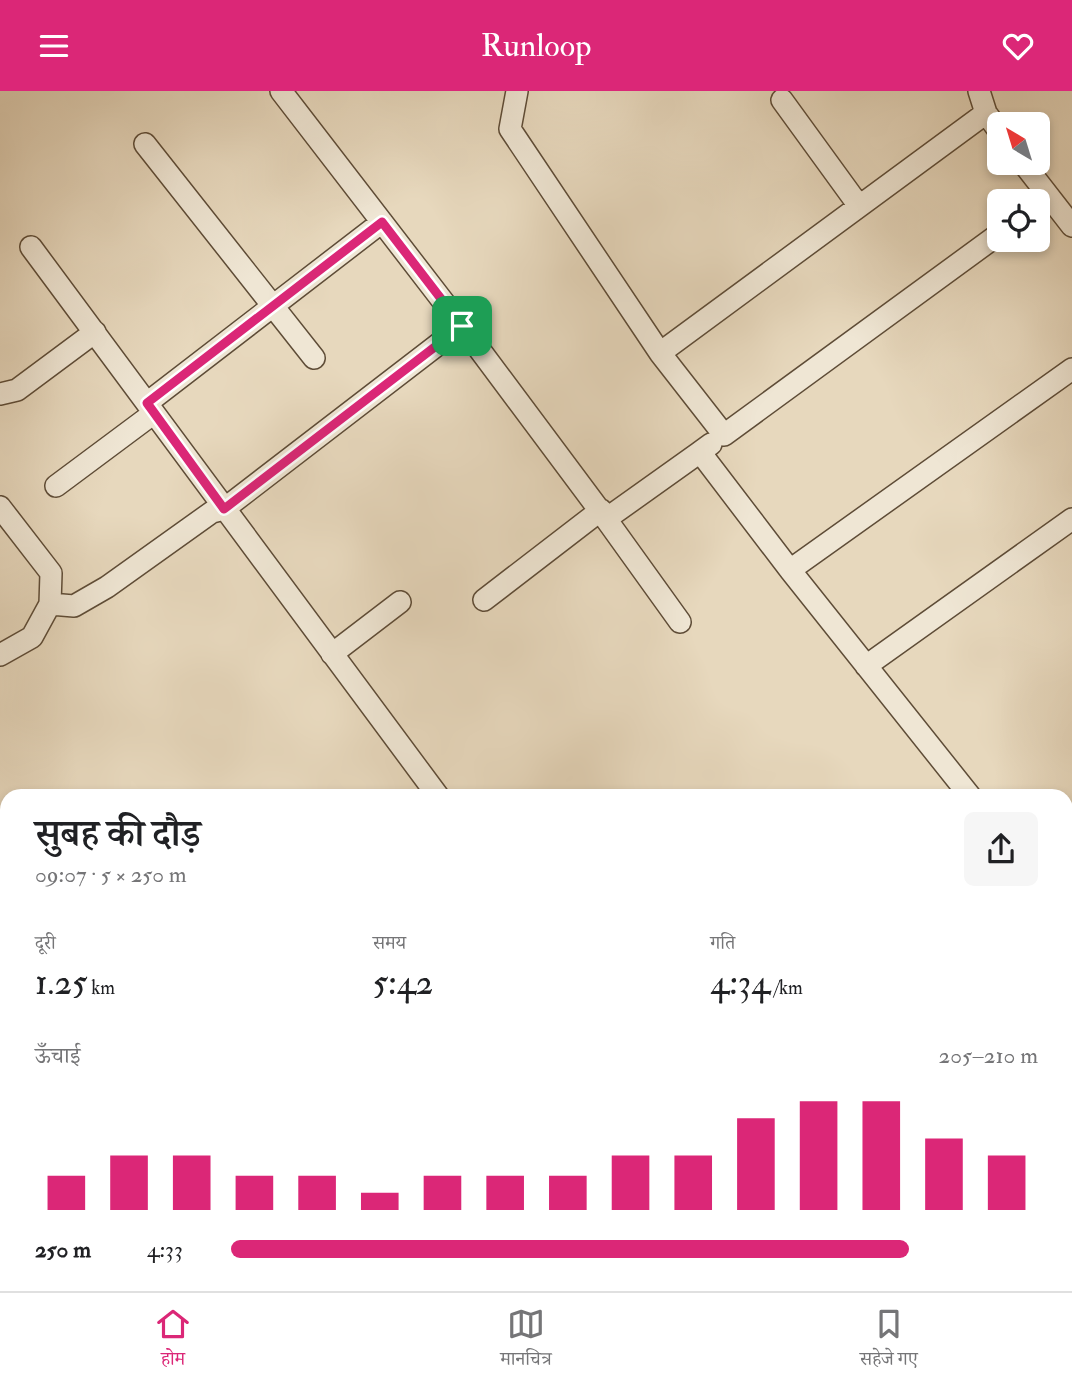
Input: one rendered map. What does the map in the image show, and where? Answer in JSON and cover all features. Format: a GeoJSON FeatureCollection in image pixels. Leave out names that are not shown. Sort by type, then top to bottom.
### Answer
{"type":"FeatureCollection","features":[{"type":"Feature","properties":{"kind":"street"},"geometry":{"type":"LineString","coordinates":[[281,91],[604,514],[680,622]]}},
{"type":"Feature","properties":{"kind":"street"},"geometry":{"type":"LineString","coordinates":[[517,91],[510,129],[660,353],[724,435]]}},
{"type":"Feature","properties":{"kind":"street"},"geometry":{"type":"LineString","coordinates":[[660,353],[986,113],[979,91]]}},
{"type":"Feature","properties":{"kind":"street"},"geometry":{"type":"LineString","coordinates":[[782,100],[859,206]]}},
{"type":"Feature","properties":{"kind":"street"},"geometry":{"type":"LineString","coordinates":[[145,144],[314,358]]}},
{"type":"Feature","properties":{"kind":"street"},"geometry":{"type":"LineString","coordinates":[[1050,207],[1072,226]]}},
{"type":"Feature","properties":{"kind":"street"},"geometry":{"type":"LineString","coordinates":[[56,486],[273,306],[382,222]]}},
{"type":"Feature","properties":{"kind":"street"},"geometry":{"type":"LineString","coordinates":[[484,600],[604,514],[724,435],[987,243]]}},
{"type":"Feature","properties":{"kind":"street"},"geometry":{"type":"LineString","coordinates":[[31,247],[433,789]]}},
{"type":"Feature","properties":{"kind":"street"},"geometry":{"type":"LineString","coordinates":[[50,604],[74,606],[107,587],[212,512],[224,509],[462,326]]}},
{"type":"Feature","properties":{"kind":"street"},"geometry":{"type":"LineString","coordinates":[[0,394],[17,390],[95,332]]}},
{"type":"Feature","properties":{"kind":"street"},"geometry":{"type":"LineString","coordinates":[[790,570],[1072,369]]}},
{"type":"Feature","properties":{"kind":"street"},"geometry":{"type":"LineString","coordinates":[[700,452],[964,789]]}},
{"type":"Feature","properties":{"kind":"street"},"geometry":{"type":"LineString","coordinates":[[0,507],[51,573],[50,604],[32,637],[0,655]]}},
{"type":"Feature","properties":{"kind":"street"},"geometry":{"type":"LineString","coordinates":[[866,666],[1072,520]]}},
{"type":"Feature","properties":{"kind":"street"},"geometry":{"type":"LineString","coordinates":[[332,654],[400,602]]}},
{"type":"Feature","properties":{"kind":"route"},"geometry":{"type":"LineString","coordinates":[[382,222],[462,326],[224,509],[147,403],[382,222]]}}]}
